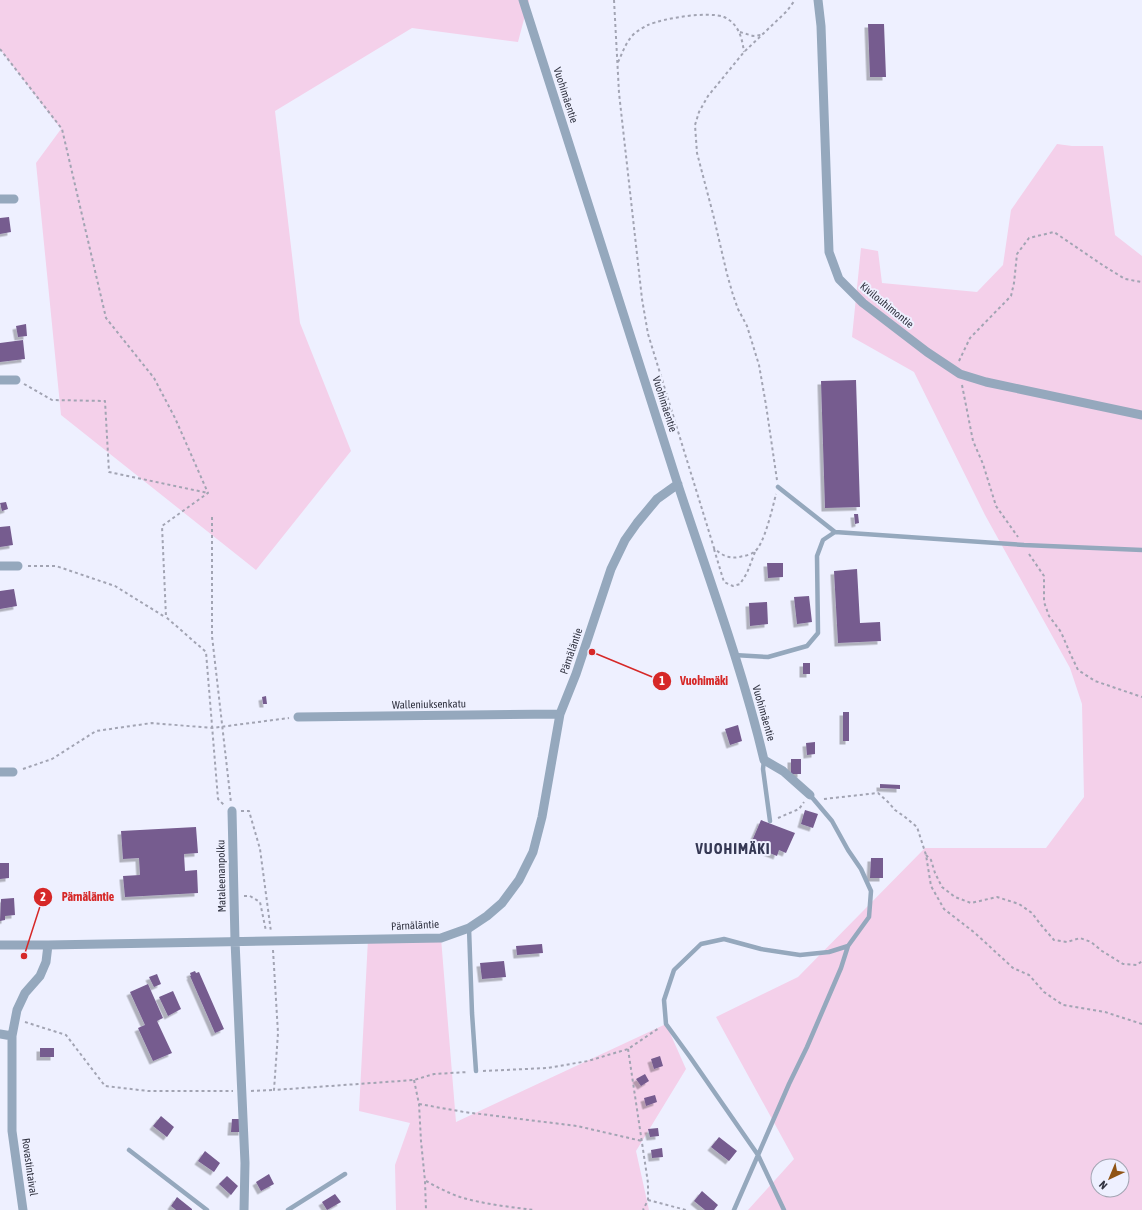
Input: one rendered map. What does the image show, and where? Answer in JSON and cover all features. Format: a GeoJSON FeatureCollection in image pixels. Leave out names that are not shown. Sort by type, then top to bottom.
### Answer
{"type":"FeatureCollection","features":[{"type":"Feature","properties":{"kind":"street","name":"Vuohimäentie"},"geometry":{"type":"LineString","coordinates":[[523,0],[734,655],[757,730],[764,760]]}},
{"type":"Feature","properties":{"kind":"street","name":"Kivilouhimontie"},"geometry":{"type":"LineString","coordinates":[[818,0],[821,26],[829,252],[839,279],[863,304],[927,352],[960,374],[986,382],[1142,415]]}},
{"type":"Feature","properties":{"kind":"street"},"geometry":{"type":"LineString","coordinates":[[0,199],[14,199]]}},
{"type":"Feature","properties":{"kind":"street"},"geometry":{"type":"LineString","coordinates":[[0,380],[16,380]]}},
{"type":"Feature","properties":{"kind":"street","name":"Pärnäläntie"},"geometry":{"type":"LineString","coordinates":[[0,945],[441,938],[469,928],[487,916],[502,902],[519,880],[533,852],[542,817],[560,714],[576,674],[611,569],[625,540],[637,523],[657,499],[678,484]]}},
{"type":"Feature","properties":{"kind":"street"},"geometry":{"type":"LineString","coordinates":[[0,566],[18,566]]}},
{"type":"Feature","properties":{"kind":"street","name":"Walleniuksenkatu"},"geometry":{"type":"LineString","coordinates":[[298,717],[560,714]]}},
{"type":"Feature","properties":{"kind":"street"},"geometry":{"type":"LineString","coordinates":[[764,760],[783,771],[812,798]]}},
{"type":"Feature","properties":{"kind":"street"},"geometry":{"type":"LineString","coordinates":[[0,772],[13,772]]}},
{"type":"Feature","properties":{"kind":"street","name":"Mataleenanpolku"},"geometry":{"type":"LineString","coordinates":[[232,811],[235,941],[245,1163],[244,1210]]}},
{"type":"Feature","properties":{"kind":"street","name":"Rovastintaival"},"geometry":{"type":"LineString","coordinates":[[23,1210],[12,1131],[12,1036],[16,1010],[25,992],[40,976],[46,962],[48,945]]}},
{"type":"Feature","properties":{"kind":"street"},"geometry":{"type":"LineString","coordinates":[[0,1034],[12,1036]]}},
{"type":"Feature","properties":{"kind":"lane"},"geometry":{"type":"LineString","coordinates":[[778,487],[835,532],[1024,545],[1142,550]]}},
{"type":"Feature","properties":{"kind":"lane"},"geometry":{"type":"LineString","coordinates":[[734,655],[768,657],[807,646],[818,633],[818,556],[823,540],[835,532]]}},
{"type":"Feature","properties":{"kind":"lane"},"geometry":{"type":"LineString","coordinates":[[764,760],[763,769],[770,821]]}},
{"type":"Feature","properties":{"kind":"lane"},"geometry":{"type":"LineString","coordinates":[[734,1210],[789,1084],[810,1040],[841,968],[848,946],[869,917],[871,891],[862,869],[848,850],[832,821],[812,798]]}},
{"type":"Feature","properties":{"kind":"lane"},"geometry":{"type":"LineString","coordinates":[[469,928],[476,1071]]}},
{"type":"Feature","properties":{"kind":"lane"},"geometry":{"type":"LineString","coordinates":[[784,1210],[758,1155],[666,1024],[664,1000],[674,970],[701,944],[724,939],[761,949],[800,955],[829,952],[848,946]]}},
{"type":"Feature","properties":{"kind":"lane"},"geometry":{"type":"LineString","coordinates":[[129,1150],[207,1210]]}},
{"type":"Feature","properties":{"kind":"lane"},"geometry":{"type":"LineString","coordinates":[[288,1210],[345,1174]]}},
{"type":"Feature","properties":{"kind":"path"},"geometry":{"type":"LineString","coordinates":[[614,0],[619,93],[641,291],[648,334],[724,582],[733,586],[740,584],[747,573],[770,519],[778,487],[759,365],[747,326],[738,309],[733,295],[697,154],[694,125],[708,96],[744,52],[787,11],[795,0]]}},
{"type":"Feature","properties":{"kind":"path"},"geometry":{"type":"LineString","coordinates":[[617,63],[627,42],[634,34],[649,25],[687,16],[707,15],[724,17],[740,32],[744,52]]}},
{"type":"Feature","properties":{"kind":"path"},"geometry":{"type":"LineString","coordinates":[[740,32],[753,36],[762,35]]}},
{"type":"Feature","properties":{"kind":"path"},"geometry":{"type":"LineString","coordinates":[[0,48],[62,129],[106,318],[154,378],[175,418],[208,493]]}},
{"type":"Feature","properties":{"kind":"path"},"geometry":{"type":"LineString","coordinates":[[1142,282],[1125,278],[1104,266],[1054,232],[1029,238],[1017,254],[1011,296],[970,338],[959,360],[960,374],[973,441],[983,464],[996,506],[1044,576],[1044,602],[1049,616],[1061,632],[1078,670],[1095,681],[1142,697]]}},
{"type":"Feature","properties":{"kind":"path"},"geometry":{"type":"LineString","coordinates":[[16,380],[52,400],[105,401],[109,472],[208,493]]}},
{"type":"Feature","properties":{"kind":"path"},"geometry":{"type":"LineString","coordinates":[[166,617],[162,526],[208,493]]}},
{"type":"Feature","properties":{"kind":"path"},"geometry":{"type":"LineString","coordinates":[[212,517],[212,636],[232,811]]}},
{"type":"Feature","properties":{"kind":"path"},"geometry":{"type":"LineString","coordinates":[[714,548],[721,554],[733,558],[747,556],[755,552]]}},
{"type":"Feature","properties":{"kind":"path"},"geometry":{"type":"LineString","coordinates":[[18,566],[56,566],[115,586],[166,617],[206,652],[218,799],[232,811],[249,811],[260,849],[278,1033],[274,1090]]}},
{"type":"Feature","properties":{"kind":"path"},"geometry":{"type":"LineString","coordinates":[[13,772],[52,759],[96,730],[152,723],[212,728],[298,717]]}},
{"type":"Feature","properties":{"kind":"path"},"geometry":{"type":"LineString","coordinates":[[770,821],[799,809],[812,798],[878,793],[894,810],[918,827],[926,855],[931,886],[944,909],[975,933],[1013,968],[1029,975],[1044,992],[1063,1006],[1105,1012],[1142,1024]]}},
{"type":"Feature","properties":{"kind":"path"},"geometry":{"type":"LineString","coordinates":[[926,855],[931,860],[935,873],[942,887],[955,897],[971,902],[997,898],[1020,904],[1032,912],[1054,940],[1067,942],[1080,938],[1091,942],[1102,951],[1124,964],[1137,965],[1142,961]]}},
{"type":"Feature","properties":{"kind":"path"},"geometry":{"type":"LineString","coordinates":[[260,902],[270,940]]}},
{"type":"Feature","properties":{"kind":"path"},"geometry":{"type":"LineString","coordinates":[[15,1018],[66,1036],[105,1086],[148,1091],[274,1090],[414,1080],[434,1074],[547,1068],[588,1061],[628,1049],[666,1024]]}},
{"type":"Feature","properties":{"kind":"path"},"geometry":{"type":"LineString","coordinates":[[628,1049],[648,1183],[648,1200],[644,1210]]}},
{"type":"Feature","properties":{"kind":"path"},"geometry":{"type":"LineString","coordinates":[[414,1080],[419,1104],[421,1141],[426,1181],[426,1210]]}},
{"type":"Feature","properties":{"kind":"path"},"geometry":{"type":"LineString","coordinates":[[419,1104],[464,1112],[577,1126],[642,1141]]}},
{"type":"Feature","properties":{"kind":"path"},"geometry":{"type":"LineString","coordinates":[[426,1181],[461,1197],[534,1210]]}},
{"type":"Feature","properties":{"kind":"path"},"geometry":{"type":"LineString","coordinates":[[648,1200],[686,1210]]}},
{"type":"Feature","properties":{"kind":"shaded area"},"geometry":{"type":"Polygon","coordinates":[[[0,0],[529,0],[518,42],[412,28],[275,111],[300,323],[351,451],[256,570],[61,415],[36,163],[61,129],[0,49],[0,0]]]}},
{"type":"Feature","properties":{"kind":"shaded area"},"geometry":{"type":"Polygon","coordinates":[[[1057,144],[1072,146],[1103,146],[1115,235],[1142,256],[1142,1210],[748,1210],[794,1159],[716,1017],[798,977],[925,848],[1046,848],[1084,797],[1082,704],[1070,668],[985,515],[914,372],[852,337],[861,248],[878,251],[882,283],[977,292],[1003,265],[1011,210],[1057,144]]]}},
{"type":"Feature","properties":{"kind":"shaded area"},"geometry":{"type":"Polygon","coordinates":[[[441,938],[456,1122],[666,1024],[686,1069],[636,1151],[649,1210],[396,1210],[395,1165],[410,1123],[359,1111],[368,939],[441,938]]]}},
{"type":"Feature","properties":{"kind":"building"},"geometry":{"type":"Polygon","coordinates":[[[868,24],[884,24],[886,77],[870,77],[868,24]]]}},
{"type":"Feature","properties":{"kind":"building"},"geometry":{"type":"Polygon","coordinates":[[[9,217],[11,232],[0,234],[0,218],[9,217]]]}},
{"type":"Feature","properties":{"kind":"building"},"geometry":{"type":"Polygon","coordinates":[[[26,324],[27,336],[18,337],[16,326],[26,324]]]}},
{"type":"Feature","properties":{"kind":"building"},"geometry":{"type":"Polygon","coordinates":[[[23,340],[25,359],[0,362],[0,343],[23,340]]]}},
{"type":"Feature","properties":{"kind":"building"},"geometry":{"type":"Polygon","coordinates":[[[856,380],[860,507],[825,508],[821,381],[856,380]]]}},
{"type":"Feature","properties":{"kind":"building"},"geometry":{"type":"Polygon","coordinates":[[[6,502],[8,509],[2,511],[0,503],[6,502]]]}},
{"type":"Feature","properties":{"kind":"building"},"geometry":{"type":"Polygon","coordinates":[[[854,514],[858,514],[859,523],[855,524],[854,514]]]}},
{"type":"Feature","properties":{"kind":"building"},"geometry":{"type":"Polygon","coordinates":[[[10,526],[13,545],[0,547],[0,527],[10,526]]]}},
{"type":"Feature","properties":{"kind":"building"},"geometry":{"type":"Polygon","coordinates":[[[767,563],[783,563],[783,577],[768,578],[767,563]]]}},
{"type":"Feature","properties":{"kind":"building"},"geometry":{"type":"Polygon","coordinates":[[[857,569],[860,623],[880,622],[881,641],[838,643],[834,571],[857,569]]]}},
{"type":"Feature","properties":{"kind":"building"},"geometry":{"type":"Polygon","coordinates":[[[14,589],[17,606],[0,609],[0,591],[14,589]]]}},
{"type":"Feature","properties":{"kind":"building"},"geometry":{"type":"Polygon","coordinates":[[[809,596],[812,622],[797,624],[794,597],[809,596]]]}},
{"type":"Feature","properties":{"kind":"building"},"geometry":{"type":"Polygon","coordinates":[[[767,602],[768,624],[750,626],[749,603],[767,602]]]}},
{"type":"Feature","properties":{"kind":"building"},"geometry":{"type":"Polygon","coordinates":[[[803,663],[810,663],[810,674],[803,674],[803,663]]]}},
{"type":"Feature","properties":{"kind":"building"},"geometry":{"type":"Polygon","coordinates":[[[266,696],[267,704],[263,704],[262,697],[266,696]]]}},
{"type":"Feature","properties":{"kind":"building"},"geometry":{"type":"Polygon","coordinates":[[[843,712],[849,712],[849,741],[843,741],[843,712]]]}},
{"type":"Feature","properties":{"kind":"building"},"geometry":{"type":"Polygon","coordinates":[[[738,725],[742,741],[730,745],[725,729],[738,725]]]}},
{"type":"Feature","properties":{"kind":"building"},"geometry":{"type":"Polygon","coordinates":[[[815,742],[815,754],[807,755],[806,743],[815,742]]]}},
{"type":"Feature","properties":{"kind":"building"},"geometry":{"type":"Polygon","coordinates":[[[791,759],[801,759],[801,774],[791,774],[791,759]]]}},
{"type":"Feature","properties":{"kind":"building"},"geometry":{"type":"Polygon","coordinates":[[[880,784],[900,785],[900,789],[880,788],[880,784]]]}},
{"type":"Feature","properties":{"kind":"building"},"geometry":{"type":"Polygon","coordinates":[[[805,810],[818,814],[813,828],[801,824],[805,810]]]}},
{"type":"Feature","properties":{"kind":"building"},"geometry":{"type":"Polygon","coordinates":[[[761,820],[795,833],[786,853],[779,850],[777,856],[762,850],[764,846],[752,841],[761,820]]]}},
{"type":"Feature","properties":{"kind":"building"},"geometry":{"type":"Polygon","coordinates":[[[196,827],[198,853],[184,854],[185,871],[197,870],[198,893],[125,897],[123,876],[140,875],[139,858],[123,859],[121,831],[196,827]]]}},
{"type":"Feature","properties":{"kind":"building"},"geometry":{"type":"Polygon","coordinates":[[[871,858],[883,858],[883,878],[870,878],[871,858]]]}},
{"type":"Feature","properties":{"kind":"building"},"geometry":{"type":"Polygon","coordinates":[[[0,863],[9,863],[9,878],[0,879],[0,863]]]}},
{"type":"Feature","properties":{"kind":"building"},"geometry":{"type":"Polygon","coordinates":[[[14,898],[15,915],[5,916],[5,920],[0,921],[1,899],[14,898]]]}},
{"type":"Feature","properties":{"kind":"building"},"geometry":{"type":"Polygon","coordinates":[[[542,944],[543,953],[517,955],[516,946],[542,944]]]}},
{"type":"Feature","properties":{"kind":"building"},"geometry":{"type":"Polygon","coordinates":[[[504,961],[506,977],[482,979],[480,963],[504,961]]]}},
{"type":"Feature","properties":{"kind":"building"},"geometry":{"type":"Polygon","coordinates":[[[195,971],[196,973],[199,972],[224,1029],[215,1033],[190,976],[190,973],[195,971]]]}},
{"type":"Feature","properties":{"kind":"building"},"geometry":{"type":"Polygon","coordinates":[[[157,974],[161,984],[154,987],[149,977],[157,974]]]}},
{"type":"Feature","properties":{"kind":"building"},"geometry":{"type":"Polygon","coordinates":[[[148,984],[163,1018],[157,1021],[172,1053],[153,1061],[138,1028],[145,1025],[130,992],[148,984]]]}},
{"type":"Feature","properties":{"kind":"building"},"geometry":{"type":"Polygon","coordinates":[[[173,991],[181,1009],[168,1016],[159,997],[173,991]]]}},
{"type":"Feature","properties":{"kind":"building"},"geometry":{"type":"Polygon","coordinates":[[[40,1048],[54,1048],[54,1057],[40,1057],[40,1048]]]}},
{"type":"Feature","properties":{"kind":"building"},"geometry":{"type":"Polygon","coordinates":[[[660,1056],[663,1066],[654,1069],[651,1059],[660,1056]]]}},
{"type":"Feature","properties":{"kind":"building"},"geometry":{"type":"Polygon","coordinates":[[[645,1074],[649,1081],[641,1086],[636,1079],[645,1074]]]}},
{"type":"Feature","properties":{"kind":"building"},"geometry":{"type":"Polygon","coordinates":[[[655,1095],[657,1102],[646,1106],[644,1098],[655,1095]]]}},
{"type":"Feature","properties":{"kind":"building"},"geometry":{"type":"Polygon","coordinates":[[[161,1116],[174,1127],[167,1137],[153,1126],[161,1116]]]}},
{"type":"Feature","properties":{"kind":"building"},"geometry":{"type":"Polygon","coordinates":[[[232,1119],[242,1119],[242,1132],[231,1132],[232,1119]]]}},
{"type":"Feature","properties":{"kind":"building"},"geometry":{"type":"Polygon","coordinates":[[[658,1128],[659,1136],[650,1137],[648,1129],[658,1128]]]}},
{"type":"Feature","properties":{"kind":"building"},"geometry":{"type":"Polygon","coordinates":[[[719,1137],[737,1151],[729,1161],[711,1147],[719,1137]]]}},
{"type":"Feature","properties":{"kind":"building"},"geometry":{"type":"Polygon","coordinates":[[[662,1148],[663,1157],[652,1158],[651,1150],[662,1148]]]}},
{"type":"Feature","properties":{"kind":"building"},"geometry":{"type":"Polygon","coordinates":[[[205,1151],[220,1163],[214,1172],[198,1161],[205,1151]]]}},
{"type":"Feature","properties":{"kind":"building"},"geometry":{"type":"Polygon","coordinates":[[[269,1174],[274,1184],[261,1191],[256,1182],[269,1174]]]}},
{"type":"Feature","properties":{"kind":"building"},"geometry":{"type":"Polygon","coordinates":[[[227,1176],[238,1186],[231,1195],[219,1184],[227,1176]]]}},
{"type":"Feature","properties":{"kind":"building"},"geometry":{"type":"Polygon","coordinates":[[[702,1191],[718,1205],[714,1210],[705,1210],[694,1201],[702,1191]]]}},
{"type":"Feature","properties":{"kind":"building"},"geometry":{"type":"Polygon","coordinates":[[[335,1194],[341,1202],[327,1210],[322,1202],[335,1194]]]}},
{"type":"Feature","properties":{"kind":"building"},"geometry":{"type":"Polygon","coordinates":[[[177,1197],[192,1210],[176,1210],[171,1206],[177,1197]]]}},
{"type":"Feature","properties":{"kind":"place","name":"Vuohimäki"},"geometry":{"type":"Point","coordinates":[592,652]}},
{"type":"Feature","properties":{"kind":"place","name":"Pärnäläntie"},"geometry":{"type":"Point","coordinates":[24,956]}},
{"type":"Feature","properties":{"kind":"district","name":"VUOHIMÄKI"},"geometry":{"type":"Point","coordinates":[733,848]}}]}
